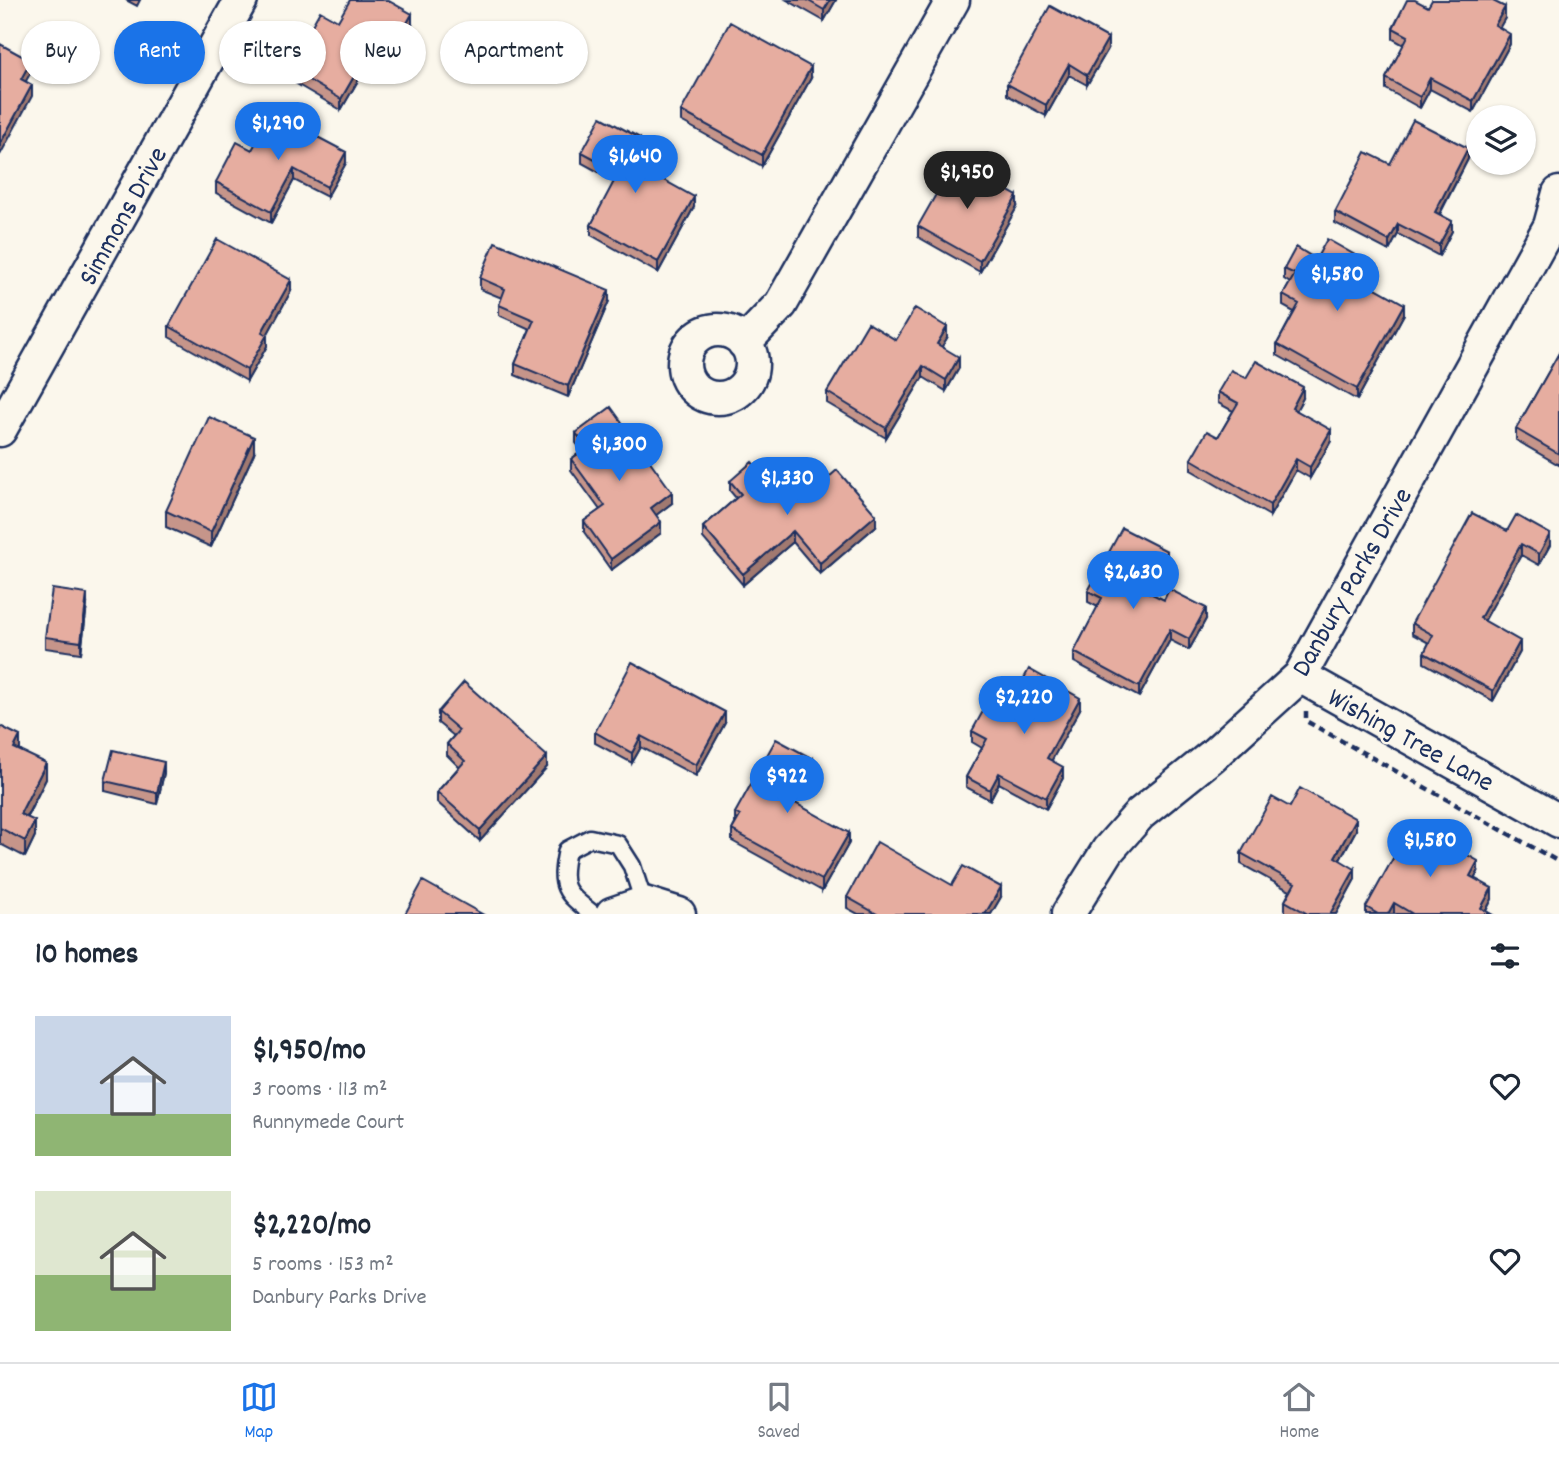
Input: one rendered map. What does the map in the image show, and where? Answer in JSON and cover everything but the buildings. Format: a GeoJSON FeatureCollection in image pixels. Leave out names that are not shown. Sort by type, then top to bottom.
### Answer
{"type":"FeatureCollection","features":[{"type":"Feature","properties":{"kind":"street","name":"Simmons Drive"},"geometry":{"type":"LineString","coordinates":[[0,429],[241,0]]}},
{"type":"Feature","properties":{"kind":"street"},"geometry":{"type":"LineString","coordinates":[[744,343],[781,304],[953,0]]}},
{"type":"Feature","properties":{"kind":"street","name":"Danbury Parks Drive"},"geometry":{"type":"LineString","coordinates":[[1068,914],[1108,850],[1140,814],[1311,682],[1550,226],[1558,201]]}},
{"type":"Feature","properties":{"kind":"street","name":"Wishing Tree Lane"},"geometry":{"type":"LineString","coordinates":[[1311,682],[1559,821]]}},
{"type":"Feature","properties":{"kind":"street"},"geometry":{"type":"LineString","coordinates":[[612,914],[644,903],[679,914]]}},
{"type":"Feature","properties":{"kind":"lane"},"geometry":{"type":"LineString","coordinates":[[593,914],[570,896],[562,875],[567,850],[590,838],[618,844],[632,866],[644,903]]}},
{"type":"Feature","properties":{"kind":"path"},"geometry":{"type":"LineString","coordinates":[[1311,682],[1306,721],[1559,862]]}}]}
